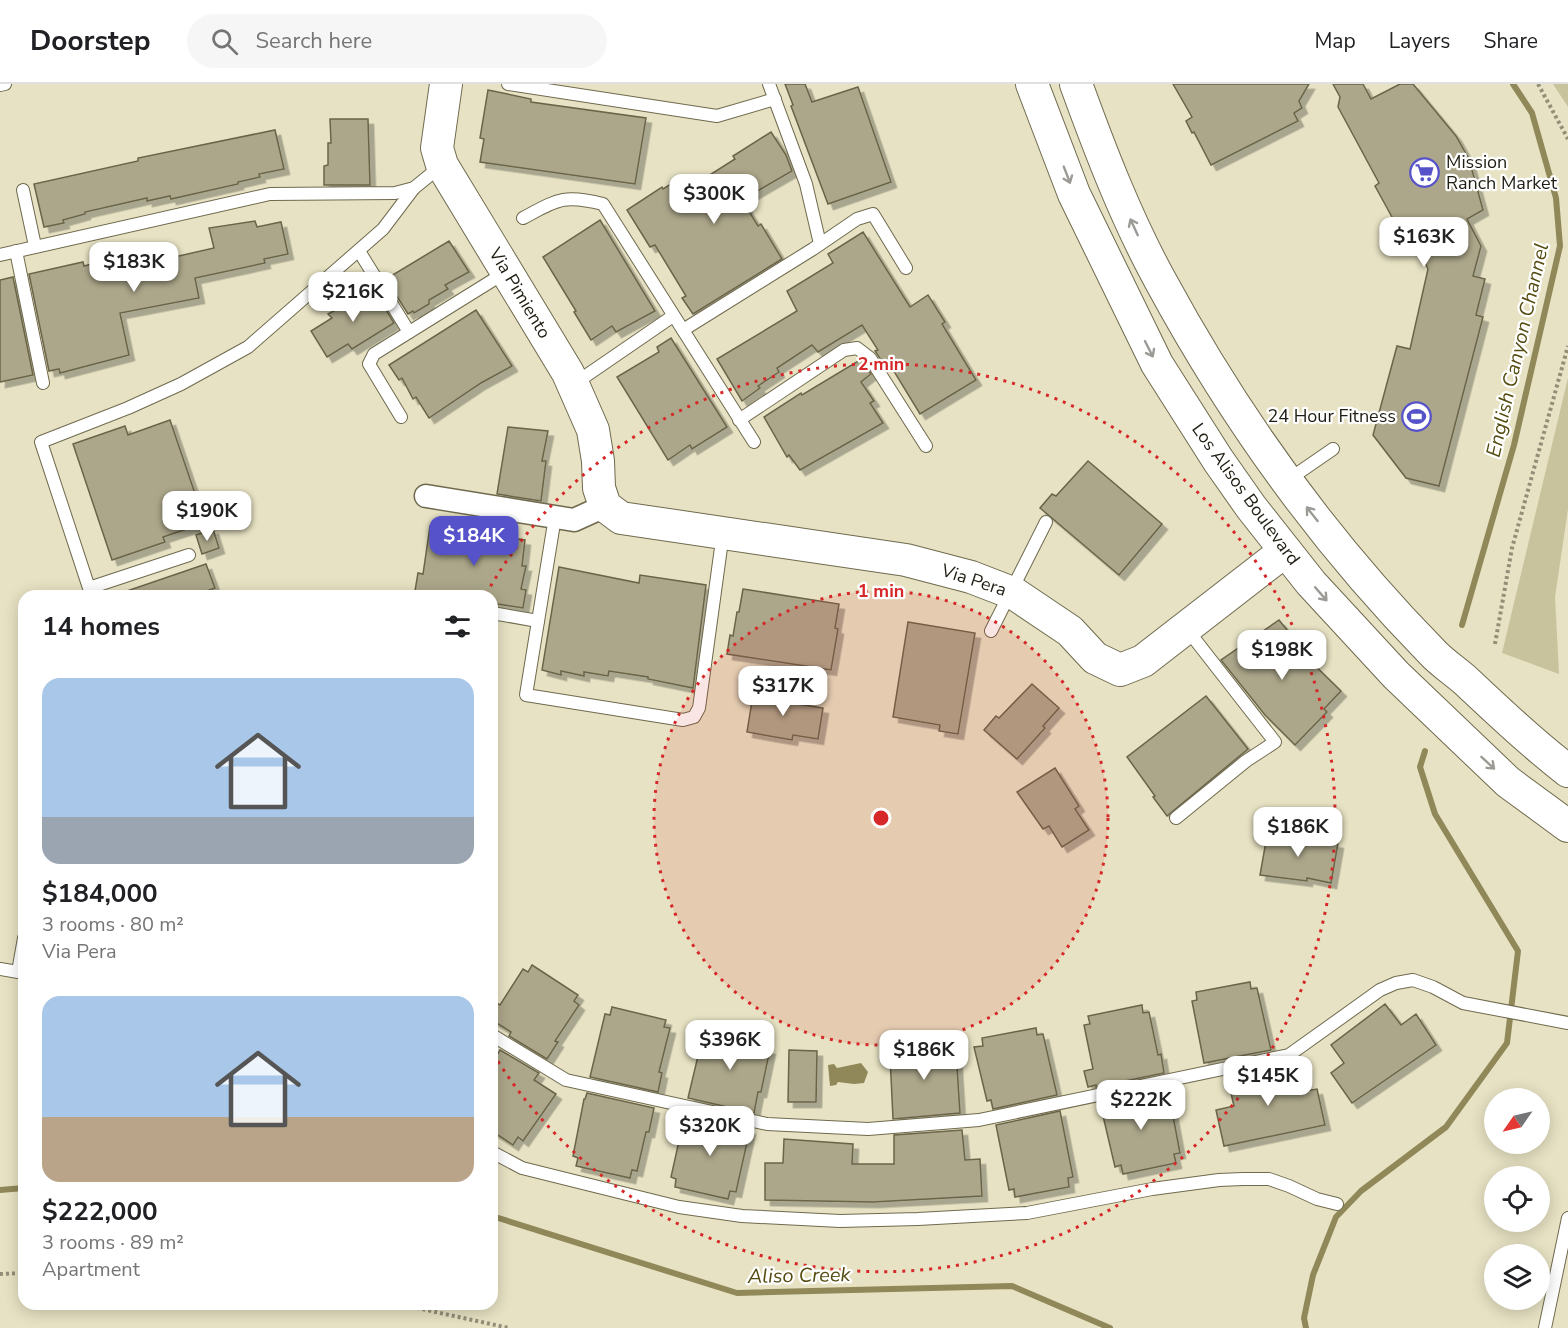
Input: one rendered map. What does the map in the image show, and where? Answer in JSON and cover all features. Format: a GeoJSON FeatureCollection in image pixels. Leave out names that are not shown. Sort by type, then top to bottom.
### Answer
{"type":"FeatureCollection","features":[{"type":"Feature","properties":{"kind":"main road","name":"Via Pimiento"},"geometry":{"type":"LineString","coordinates":[[446,84],[437,148],[442,165],[573,385],[593,430],[599,488],[605,506]]}},
{"type":"Feature","properties":{"kind":"main road","name":"Los Alisos Boulevard"},"geometry":{"type":"LineString","coordinates":[[1032,84],[1074,194],[1157,364],[1218,460],[1285,551],[1350,628],[1434,713],[1508,782],[1568,826]]}},
{"type":"Feature","properties":{"kind":"main road"},"geometry":{"type":"LineString","coordinates":[[1080,87],[1110,173],[1160,280],[1211,368],[1280,471],[1347,557],[1433,653],[1568,771]]}},
{"type":"Feature","properties":{"kind":"main road"},"geometry":{"type":"LineString","coordinates":[[1280,471],[1274,482],[1288,525],[1285,551],[1309,552],[1325,559],[1385,627],[1409,647],[1433,653]]}},
{"type":"Feature","properties":{"kind":"main road","name":"Via Pera"},"geometry":{"type":"LineString","coordinates":[[605,506],[621,518],[906,560],[971,577],[1010,592],[1070,631],[1095,658],[1120,670],[1143,661],[1285,551]]}},
{"type":"Feature","properties":{"kind":"street"},"geometry":{"type":"LineString","coordinates":[[426,496],[574,520],[605,506]]}},
{"type":"Feature","properties":{"kind":"lane"},"geometry":{"type":"LineString","coordinates":[[0,85],[5,84]]}},
{"type":"Feature","properties":{"kind":"lane"},"geometry":{"type":"LineString","coordinates":[[508,84],[571,89],[717,116],[775,99]]}},
{"type":"Feature","properties":{"kind":"lane"},"geometry":{"type":"LineString","coordinates":[[769,84],[806,184],[820,244]]}},
{"type":"Feature","properties":{"kind":"lane"},"geometry":{"type":"LineString","coordinates":[[189,555],[89,588],[41,442],[128,408],[181,384],[248,347],[383,229],[414,188],[442,165]]}},
{"type":"Feature","properties":{"kind":"lane"},"geometry":{"type":"LineString","coordinates":[[0,255],[270,194],[395,193],[414,188]]}},
{"type":"Feature","properties":{"kind":"lane"},"geometry":{"type":"LineString","coordinates":[[23,190],[35,246]]}},
{"type":"Feature","properties":{"kind":"lane"},"geometry":{"type":"LineString","coordinates":[[523,218],[558,200],[582,199],[603,204],[754,442]]}},
{"type":"Feature","properties":{"kind":"lane"},"geometry":{"type":"LineString","coordinates":[[683,330],[857,219],[873,214],[906,268]]}},
{"type":"Feature","properties":{"kind":"lane"},"geometry":{"type":"LineString","coordinates":[[16,251],[43,383]]}},
{"type":"Feature","properties":{"kind":"lane"},"geometry":{"type":"LineString","coordinates":[[359,251],[409,332]]}},
{"type":"Feature","properties":{"kind":"lane"},"geometry":{"type":"LineString","coordinates":[[401,417],[369,364],[374,354],[507,271]]}},
{"type":"Feature","properties":{"kind":"lane"},"geometry":{"type":"LineString","coordinates":[[573,385],[673,316]]}},
{"type":"Feature","properties":{"kind":"lane"},"geometry":{"type":"LineString","coordinates":[[739,420],[844,350],[857,348],[870,358],[926,447]]}},
{"type":"Feature","properties":{"kind":"lane"},"geometry":{"type":"LineString","coordinates":[[1280,471],[1333,449]]}},
{"type":"Feature","properties":{"kind":"lane"},"geometry":{"type":"LineString","coordinates":[[555,517],[526,695],[683,720],[694,717],[699,708],[723,533]]}},
{"type":"Feature","properties":{"kind":"lane"},"geometry":{"type":"LineString","coordinates":[[991,631],[1046,522]]}},
{"type":"Feature","properties":{"kind":"lane"},"geometry":{"type":"LineString","coordinates":[[498,614],[538,621]]}},
{"type":"Feature","properties":{"kind":"lane"},"geometry":{"type":"LineString","coordinates":[[1176,818],[1246,760],[1275,742],[1186,628]]}},
{"type":"Feature","properties":{"kind":"lane"},"geometry":{"type":"LineString","coordinates":[[0,969],[18,972]]}},
{"type":"Feature","properties":{"kind":"lane"},"geometry":{"type":"LineString","coordinates":[[498,1040],[566,1080],[767,1124],[868,1129],[979,1120],[1289,1055],[1380,990],[1396,983],[1413,980],[1433,987],[1463,1003],[1568,1023]]}},
{"type":"Feature","properties":{"kind":"lane"},"geometry":{"type":"LineString","coordinates":[[498,1155],[522,1168],[679,1207],[742,1216],[840,1221],[1027,1213],[1152,1189],[1242,1179],[1269,1179],[1317,1199],[1337,1204]]}},
{"type":"Feature","properties":{"kind":"lane"},"geometry":{"type":"LineString","coordinates":[[1545,1328],[1568,1218]]}},
{"type":"Feature","properties":{"kind":"path"},"geometry":{"type":"LineString","coordinates":[[1538,84],[1568,139]]}},
{"type":"Feature","properties":{"kind":"path"},"geometry":{"type":"LineString","coordinates":[[1495,645],[1512,548],[1568,346]]}},
{"type":"Feature","properties":{"kind":"path"},"geometry":{"type":"LineString","coordinates":[[0,1274],[18,1273]]}},
{"type":"Feature","properties":{"kind":"path"},"geometry":{"type":"LineString","coordinates":[[426,1310],[509,1328]]}},
{"type":"Feature","properties":{"kind":"shaded area"},"geometry":{"type":"Polygon","coordinates":[[[1553,84],[1568,84],[1568,107],[1553,84]]]}},
{"type":"Feature","properties":{"kind":"shaded area"},"geometry":{"type":"Polygon","coordinates":[[[1568,378],[1568,509],[1555,597],[1559,674],[1502,653],[1568,378]]]}},
{"type":"Feature","properties":{"kind":"shaded area"},"geometry":{"type":"Polygon","coordinates":[[[861,1063],[868,1072],[864,1083],[838,1082],[830,1086],[828,1065],[834,1064],[837,1068],[861,1063]]]}},
{"type":"Feature","properties":{"kind":"building"},"geometry":{"type":"Polygon","coordinates":[[[785,84],[805,84],[812,102],[858,87],[891,182],[828,204],[785,84]]]}},
{"type":"Feature","properties":{"kind":"building"},"geometry":{"type":"Polygon","coordinates":[[[1173,84],[1309,84],[1299,101],[1302,108],[1294,113],[1298,121],[1211,165],[1186,121],[1192,117],[1173,84]]]}},
{"type":"Feature","properties":{"kind":"building"},"geometry":{"type":"Polygon","coordinates":[[[1333,84],[1363,84],[1371,99],[1400,84],[1413,84],[1456,136],[1469,159],[1483,210],[1467,219],[1481,246],[1473,276],[1485,279],[1476,315],[1483,317],[1439,486],[1406,478],[1373,435],[1397,346],[1410,349],[1428,269],[1416,244],[1409,248],[1375,186],[1379,183],[1338,107],[1340,97],[1333,84]]]}},
{"type":"Feature","properties":{"kind":"building"},"geometry":{"type":"Polygon","coordinates":[[[488,90],[531,99],[531,102],[646,118],[635,184],[480,162],[484,139],[480,138],[488,90]]]}},
{"type":"Feature","properties":{"kind":"building"},"geometry":{"type":"Polygon","coordinates":[[[330,119],[368,119],[370,185],[324,185],[324,166],[328,165],[328,143],[331,143],[330,119]]]}},
{"type":"Feature","properties":{"kind":"building"},"geometry":{"type":"Polygon","coordinates":[[[275,130],[284,169],[259,174],[260,177],[238,182],[238,184],[171,199],[170,196],[147,201],[147,198],[85,212],[85,214],[63,220],[64,223],[44,227],[34,184],[138,161],[138,158],[275,130]]]}},
{"type":"Feature","properties":{"kind":"building"},"geometry":{"type":"Polygon","coordinates":[[[771,132],[786,155],[792,171],[742,200],[758,226],[761,224],[782,259],[693,314],[682,298],[686,296],[655,245],[650,247],[627,210],[662,187],[663,189],[684,176],[691,187],[735,159],[733,156],[771,132]]]}},
{"type":"Feature","properties":{"kind":"building"},"geometry":{"type":"Polygon","coordinates":[[[600,220],[655,311],[616,332],[612,326],[591,340],[543,257],[600,220]]]}},
{"type":"Feature","properties":{"kind":"building"},"geometry":{"type":"Polygon","coordinates":[[[255,221],[257,227],[281,222],[288,254],[264,259],[265,263],[195,278],[199,298],[120,313],[129,355],[60,373],[59,369],[49,371],[29,274],[83,262],[84,266],[108,260],[112,277],[171,261],[170,258],[214,248],[209,228],[255,221]]]}},
{"type":"Feature","properties":{"kind":"building"},"geometry":{"type":"Polygon","coordinates":[[[863,232],[910,307],[928,295],[945,322],[942,324],[976,380],[920,414],[889,363],[885,366],[875,351],[878,350],[862,325],[818,352],[812,345],[777,368],[779,372],[758,386],[760,388],[742,401],[717,359],[797,311],[787,291],[833,263],[828,254],[863,232]]]}},
{"type":"Feature","properties":{"kind":"building"},"geometry":{"type":"Polygon","coordinates":[[[449,241],[469,272],[445,285],[448,289],[429,300],[429,304],[408,314],[386,279],[449,241]]]}},
{"type":"Feature","properties":{"kind":"building"},"geometry":{"type":"Polygon","coordinates":[[[13,277],[33,375],[0,382],[0,280],[13,277]]]}},
{"type":"Feature","properties":{"kind":"building"},"geometry":{"type":"Polygon","coordinates":[[[368,287],[369,289],[372,287],[394,323],[352,349],[348,344],[327,357],[311,331],[332,318],[328,314],[349,303],[346,299],[368,287]]]}},
{"type":"Feature","properties":{"kind":"building"},"geometry":{"type":"Polygon","coordinates":[[[476,310],[512,366],[481,383],[429,418],[416,397],[413,399],[402,378],[399,380],[389,365],[476,310]]]}},
{"type":"Feature","properties":{"kind":"building"},"geometry":{"type":"Polygon","coordinates":[[[671,338],[727,427],[692,449],[690,445],[668,460],[617,377],[659,352],[657,347],[671,338]]]}},
{"type":"Feature","properties":{"kind":"building"},"geometry":{"type":"Polygon","coordinates":[[[860,360],[871,374],[861,382],[874,401],[870,403],[883,423],[800,470],[789,455],[787,457],[764,417],[860,360]]]}},
{"type":"Feature","properties":{"kind":"building"},"geometry":{"type":"Polygon","coordinates":[[[170,420],[205,523],[163,537],[165,542],[112,560],[73,444],[125,426],[128,435],[170,420]]]}},
{"type":"Feature","properties":{"kind":"building"},"geometry":{"type":"Polygon","coordinates":[[[508,427],[548,431],[542,461],[546,461],[541,501],[497,494],[508,427]]]}},
{"type":"Feature","properties":{"kind":"building"},"geometry":{"type":"Polygon","coordinates":[[[1088,461],[1162,524],[1119,575],[1040,508],[1052,494],[1056,496],[1088,461]]]}},
{"type":"Feature","properties":{"kind":"building"},"geometry":{"type":"Polygon","coordinates":[[[430,526],[525,540],[522,566],[526,566],[521,589],[526,590],[523,608],[498,604],[498,590],[415,590],[418,573],[423,574],[430,526]]]}},
{"type":"Feature","properties":{"kind":"building"},"geometry":{"type":"Polygon","coordinates":[[[213,529],[219,548],[202,554],[196,535],[213,529]]]}},
{"type":"Feature","properties":{"kind":"building"},"geometry":{"type":"Polygon","coordinates":[[[206,564],[215,588],[210,590],[130,590],[206,564]]]}},
{"type":"Feature","properties":{"kind":"building"},"geometry":{"type":"Polygon","coordinates":[[[559,567],[639,583],[640,575],[706,585],[693,688],[648,679],[648,677],[609,671],[608,676],[584,672],[584,676],[561,671],[561,675],[542,670],[559,567]]]}},
{"type":"Feature","properties":{"kind":"building"},"geometry":{"type":"Polygon","coordinates":[[[743,589],[839,604],[835,628],[838,629],[831,670],[727,654],[743,589]]]}},
{"type":"Feature","properties":{"kind":"building"},"geometry":{"type":"Polygon","coordinates":[[[1279,620],[1304,651],[1302,653],[1341,691],[1324,709],[1327,712],[1295,745],[1265,715],[1221,660],[1279,620]]]}},
{"type":"Feature","properties":{"kind":"building"},"geometry":{"type":"Polygon","coordinates":[[[908,622],[975,633],[958,734],[939,731],[940,725],[893,717],[908,622]]]}},
{"type":"Feature","properties":{"kind":"building"},"geometry":{"type":"Polygon","coordinates":[[[1032,684],[1059,708],[1043,726],[1045,728],[1017,759],[984,730],[996,716],[999,718],[1032,684]]]}},
{"type":"Feature","properties":{"kind":"building"},"geometry":{"type":"Polygon","coordinates":[[[754,689],[798,698],[798,704],[823,708],[818,739],[793,735],[792,740],[747,732],[754,689]]]}},
{"type":"Feature","properties":{"kind":"building"},"geometry":{"type":"Polygon","coordinates":[[[1206,696],[1248,749],[1167,816],[1127,757],[1206,696]]]}},
{"type":"Feature","properties":{"kind":"building"},"geometry":{"type":"Polygon","coordinates":[[[1055,768],[1079,806],[1075,809],[1089,830],[1062,847],[1049,826],[1043,829],[1017,792],[1055,768]]]}},
{"type":"Feature","properties":{"kind":"building"},"geometry":{"type":"Polygon","coordinates":[[[1268,830],[1338,843],[1331,883],[1307,878],[1307,881],[1260,875],[1268,830]]]}},
{"type":"Feature","properties":{"kind":"building"},"geometry":{"type":"Polygon","coordinates":[[[532,965],[578,995],[574,1001],[579,1005],[555,1041],[558,1042],[547,1059],[509,1036],[511,1032],[498,1024],[498,1004],[500,1005],[523,969],[528,972],[532,965]]]}},
{"type":"Feature","properties":{"kind":"building"},"geometry":{"type":"Polygon","coordinates":[[[1250,982],[1251,989],[1257,988],[1271,1050],[1204,1063],[1192,1001],[1197,1000],[1196,992],[1250,982]]]}},
{"type":"Feature","properties":{"kind":"building"},"geometry":{"type":"Polygon","coordinates":[[[1385,1004],[1401,1025],[1416,1014],[1436,1045],[1352,1103],[1331,1073],[1344,1063],[1331,1045],[1385,1004]]]}},
{"type":"Feature","properties":{"kind":"building"},"geometry":{"type":"Polygon","coordinates":[[[1142,1005],[1143,1013],[1149,1012],[1164,1073],[1088,1087],[1084,1071],[1093,1069],[1084,1025],[1090,1024],[1088,1016],[1142,1005]]]}},
{"type":"Feature","properties":{"kind":"building"},"geometry":{"type":"Polygon","coordinates":[[[612,1007],[666,1020],[664,1027],[670,1028],[659,1072],[662,1073],[658,1092],[590,1077],[605,1014],[610,1015],[612,1007]]]}},
{"type":"Feature","properties":{"kind":"building"},"geometry":{"type":"Polygon","coordinates":[[[710,1028],[764,1041],[762,1049],[770,1049],[754,1113],[688,1098],[703,1035],[708,1036],[710,1028]]]}},
{"type":"Feature","properties":{"kind":"building"},"geometry":{"type":"Polygon","coordinates":[[[1036,1028],[1037,1035],[1043,1034],[1057,1095],[993,1109],[991,1100],[987,1101],[974,1047],[983,1046],[982,1038],[1036,1028]]]}},
{"type":"Feature","properties":{"kind":"building"},"geometry":{"type":"Polygon","coordinates":[[[949,1043],[950,1052],[956,1051],[960,1113],[893,1119],[890,1056],[895,1055],[894,1047],[949,1043]]]}},
{"type":"Feature","properties":{"kind":"building"},"geometry":{"type":"Polygon","coordinates":[[[500,1050],[539,1073],[534,1080],[556,1094],[523,1141],[518,1137],[513,1145],[498,1135],[498,1053],[500,1050]]]}},
{"type":"Feature","properties":{"kind":"building"},"geometry":{"type":"Polygon","coordinates":[[[789,1050],[817,1051],[816,1102],[788,1102],[789,1050]]]}},
{"type":"Feature","properties":{"kind":"building"},"geometry":{"type":"Polygon","coordinates":[[[1275,1066],[1276,1073],[1295,1069],[1300,1092],[1317,1089],[1325,1125],[1224,1146],[1216,1110],[1234,1106],[1227,1076],[1275,1066]]]}},
{"type":"Feature","properties":{"kind":"building"},"geometry":{"type":"Polygon","coordinates":[[[1168,1089],[1180,1153],[1174,1154],[1176,1163],[1123,1174],[1121,1165],[1115,1167],[1100,1103],[1168,1089]]]}},
{"type":"Feature","properties":{"kind":"building"},"geometry":{"type":"Polygon","coordinates":[[[587,1093],[654,1108],[637,1171],[632,1170],[630,1178],[576,1166],[578,1158],[573,1156],[587,1093]]]}},
{"type":"Feature","properties":{"kind":"building"},"geometry":{"type":"Polygon","coordinates":[[[1060,1111],[1073,1177],[1068,1178],[1069,1187],[1015,1197],[1014,1189],[1009,1190],[996,1125],[1060,1111]]]}},
{"type":"Feature","properties":{"kind":"building"},"geometry":{"type":"Polygon","coordinates":[[[685,1114],[750,1129],[736,1192],[730,1191],[728,1199],[675,1187],[676,1179],[671,1177],[685,1114]]]}},
{"type":"Feature","properties":{"kind":"building"},"geometry":{"type":"Polygon","coordinates":[[[962,1130],[965,1160],[980,1159],[982,1196],[873,1202],[765,1200],[765,1163],[783,1163],[784,1139],[853,1144],[852,1164],[894,1164],[894,1135],[962,1130]]]}},
{"type":"Feature","properties":{"kind":"waterway","name":"English Canyon Channel"},"geometry":{"type":"LineString","coordinates":[[1462,625],[1514,445],[1560,246],[1556,198],[1532,113],[1513,84]]}},
{"type":"Feature","properties":{"kind":"waterway","name":"English Canyon Channel"},"geometry":{"type":"LineString","coordinates":[[1306,1328],[1304,1318],[1313,1275],[1336,1217],[1361,1191],[1446,1127],[1507,1043],[1518,951],[1435,814],[1420,767],[1425,751]]}},
{"type":"Feature","properties":{"kind":"waterway","name":"Aliso Creek"},"geometry":{"type":"LineString","coordinates":[[0,1190],[18,1188]]}},
{"type":"Feature","properties":{"kind":"waterway","name":"Aliso Creek"},"geometry":{"type":"LineString","coordinates":[[498,1218],[737,1293],[1012,1286],[1110,1328]]}},
{"type":"Feature","properties":{"kind":"place","name":"Mission Ranch Market"},"geometry":{"type":"Point","coordinates":[1425,172]}},
{"type":"Feature","properties":{"kind":"place","name":"24 Hour Fitness"},"geometry":{"type":"Point","coordinates":[1417,416]}}]}
